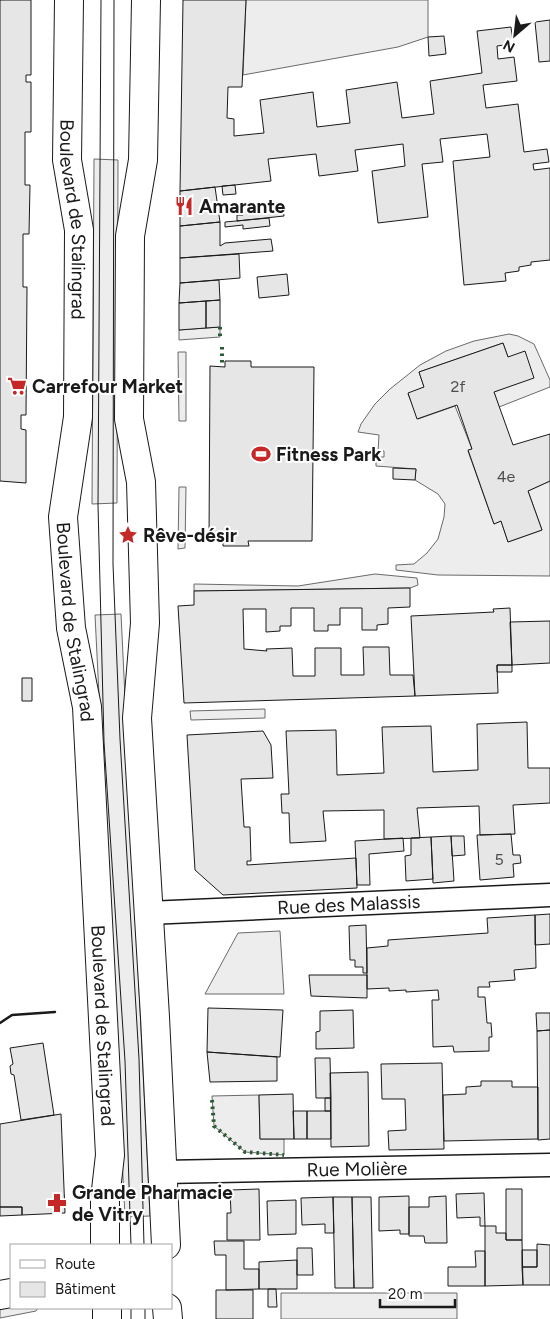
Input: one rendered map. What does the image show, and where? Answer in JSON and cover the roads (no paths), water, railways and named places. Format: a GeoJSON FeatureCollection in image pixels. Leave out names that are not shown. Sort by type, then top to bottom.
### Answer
{"type":"FeatureCollection","features":[{"type":"Feature","properties":{"kind":"main road","name":"Boulevard de Stalingrad"},"geometry":{"type":"LineString","coordinates":[[69,0],[67,160],[79,230],[78,416],[63,517],[71,628],[87,707],[110,1154],[105,1199],[105,1244]]}},
{"type":"Feature","properties":{"kind":"main road"},"geometry":{"type":"LineString","coordinates":[[146,0],[143,160],[130,236],[129,418],[141,482],[145,623],[137,718],[166,1244]]}},
{"type":"Feature","properties":{"kind":"street","name":"Rue des Malassis"},"geometry":{"type":"LineString","coordinates":[[148,913],[550,894]]}},
{"type":"Feature","properties":{"kind":"street","name":"Rue Molière"},"geometry":{"type":"LineString","coordinates":[[163,1172],[550,1165]]}},
{"type":"Feature","properties":{"kind":"tram line"},"geometry":{"type":"LineString","coordinates":[[101,0],[98,505],[104,742],[125,1061],[131,1244]]}},
{"type":"Feature","properties":{"kind":"tram line"},"geometry":{"type":"LineString","coordinates":[[114,0],[113,564],[120,739],[139,1059],[144,1244]]}},
{"type":"Feature","properties":{"kind":"tram line"},"geometry":{"type":"LineString","coordinates":[[131,1309],[131,1319]]}},
{"type":"Feature","properties":{"kind":"tram line"},"geometry":{"type":"LineString","coordinates":[[145,1309],[145,1319]]}},
{"type":"Feature","properties":{"kind":"place","name":"Amarante"},"geometry":{"type":"Point","coordinates":[184,206]}},
{"type":"Feature","properties":{"kind":"place","name":"Carrefour Market"},"geometry":{"type":"Point","coordinates":[17,386]}},
{"type":"Feature","properties":{"kind":"place","name":"Fitness Park"},"geometry":{"type":"Point","coordinates":[261,454]}},
{"type":"Feature","properties":{"kind":"place","name":"Rêve-désir"},"geometry":{"type":"Point","coordinates":[128,535]}},
{"type":"Feature","properties":{"kind":"place","name":"Grande Pharmacie de Vitry"},"geometry":{"type":"Point","coordinates":[57,1203]}}]}
